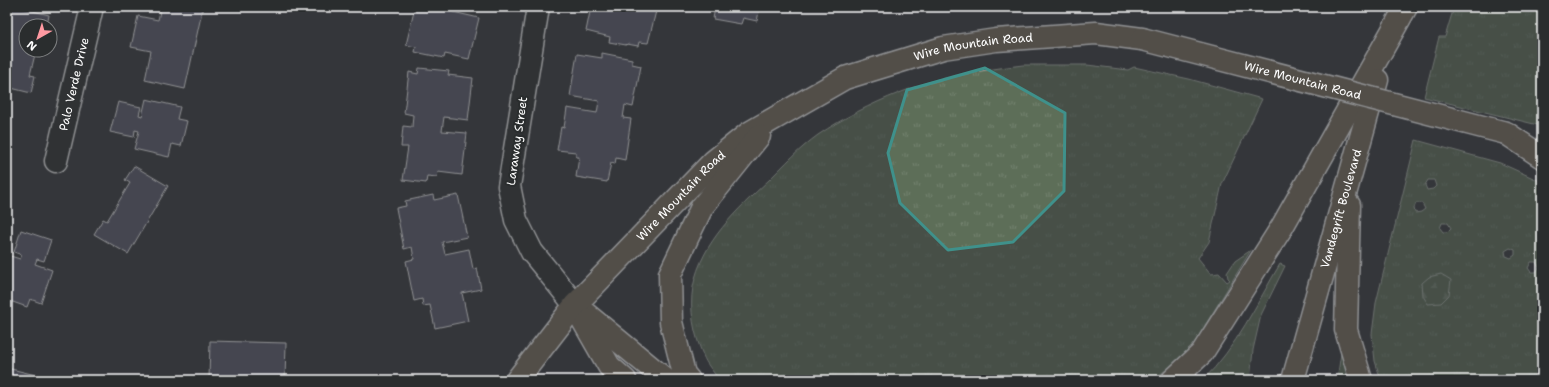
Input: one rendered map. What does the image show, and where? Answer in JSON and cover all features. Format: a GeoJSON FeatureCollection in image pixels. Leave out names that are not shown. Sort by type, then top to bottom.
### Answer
{"type":"FeatureCollection","features":[{"type":"Feature","properties":{"kind":"main road","name":"Vandegrift Boulevard"},"geometry":{"type":"LineString","coordinates":[[1293,380],[1389,38],[1392,7]]}},
{"type":"Feature","properties":{"kind":"main road","name":"Vandegrift Boulevard"},"geometry":{"type":"LineString","coordinates":[[1389,38],[1406,7]]}},
{"type":"Feature","properties":{"kind":"main road","name":"Wire Mountain Road"},"geometry":{"type":"LineString","coordinates":[[517,380],[575,305],[714,161],[749,133],[845,78],[943,48],[996,40],[1096,33],[1142,40],[1542,143]]}},
{"type":"Feature","properties":{"kind":"main road"},"geometry":{"type":"LineString","coordinates":[[1173,380],[1202,353],[1282,227],[1389,38]]}},
{"type":"Feature","properties":{"kind":"main road"},"geometry":{"type":"LineString","coordinates":[[689,380],[684,374],[671,322],[670,274],[702,207],[772,120]]}},
{"type":"Feature","properties":{"kind":"main road"},"geometry":{"type":"LineString","coordinates":[[1506,134],[1542,157]]}},
{"type":"Feature","properties":{"kind":"main road"},"geometry":{"type":"LineString","coordinates":[[1350,174],[1346,330],[1361,380]]}},
{"type":"Feature","properties":{"kind":"main road"},"geometry":{"type":"LineString","coordinates":[[575,305],[609,366],[625,380]]}},
{"type":"Feature","properties":{"kind":"main road"},"geometry":{"type":"LineString","coordinates":[[575,305],[666,380]]}},
{"type":"Feature","properties":{"kind":"street","name":"Palo Verde Drive"},"geometry":{"type":"LineString","coordinates":[[56,161],[92,7]]}},
{"type":"Feature","properties":{"kind":"street","name":"Laraway Street"},"geometry":{"type":"LineString","coordinates":[[538,7],[509,186],[516,220],[532,252],[575,305]]}},
{"type":"Feature","properties":{"kind":"highlighted area"},"geometry":{"type":"Polygon","coordinates":[[[985,68],[1065,113],[1064,191],[1013,242],[948,250],[900,203],[888,153],[907,90],[985,68]]]}},
{"type":"Feature","properties":{"kind":"green space"},"geometry":{"type":"Polygon","coordinates":[[[1454,7],[1542,7],[1542,126],[1424,97],[1439,37],[1445,37],[1454,7]]]}},
{"type":"Feature","properties":{"kind":"green space"},"geometry":{"type":"Polygon","coordinates":[[[1023,65],[1087,65],[1128,70],[1134,67],[1189,79],[1262,99],[1222,184],[1209,242],[1198,258],[1211,274],[1219,273],[1227,282],[1230,280],[1227,273],[1235,261],[1251,250],[1195,342],[1179,362],[1151,380],[719,380],[706,362],[697,339],[692,313],[692,295],[698,270],[704,255],[722,228],[733,215],[805,145],[818,135],[857,112],[914,87],[944,78],[991,69],[1023,65]]]}},
{"type":"Feature","properties":{"kind":"green space"},"geometry":{"type":"Polygon","coordinates":[[[1416,140],[1500,163],[1542,182],[1542,295],[1537,300],[1539,307],[1542,308],[1542,380],[1381,380],[1375,361],[1372,334],[1376,303],[1416,140]],[[1428,180],[1425,185],[1427,190],[1433,189],[1436,186],[1434,180],[1428,180]],[[1416,203],[1414,208],[1415,213],[1421,212],[1425,209],[1422,203],[1416,203]],[[1442,223],[1440,228],[1443,232],[1447,232],[1451,228],[1448,223],[1442,223]],[[1510,248],[1505,251],[1506,256],[1511,258],[1515,255],[1515,250],[1510,248]],[[1531,262],[1528,268],[1531,272],[1536,272],[1539,268],[1536,262],[1531,262]]]}},
{"type":"Feature","properties":{"kind":"green space"},"geometry":{"type":"Polygon","coordinates":[[[1280,264],[1285,266],[1261,315],[1253,350],[1250,380],[1203,380],[1236,340],[1280,264]]]}},
{"type":"Feature","properties":{"kind":"green space"},"geometry":{"type":"Polygon","coordinates":[[[1441,274],[1451,280],[1449,295],[1441,303],[1428,304],[1423,296],[1422,283],[1429,277],[1441,274]]]}},
{"type":"Feature","properties":{"kind":"green space"},"geometry":{"type":"Polygon","coordinates":[[[1343,350],[1351,380],[1337,380],[1341,353],[1343,350]]]}},
{"type":"Feature","properties":{"kind":"building"},"geometry":{"type":"Polygon","coordinates":[[[10,7],[17,7],[49,15],[48,18],[18,18],[18,58],[34,58],[30,75],[35,76],[31,93],[7,87],[7,20],[10,7]]]}},
{"type":"Feature","properties":{"kind":"building"},"geometry":{"type":"Polygon","coordinates":[[[161,7],[203,7],[185,89],[145,80],[151,51],[131,47],[138,16],[158,20],[161,7]]]}},
{"type":"Feature","properties":{"kind":"building"},"geometry":{"type":"Polygon","coordinates":[[[415,7],[454,7],[453,12],[479,18],[469,59],[445,54],[444,58],[415,52],[416,47],[406,45],[415,7]]]}},
{"type":"Feature","properties":{"kind":"building"},"geometry":{"type":"Polygon","coordinates":[[[591,7],[657,7],[648,43],[639,42],[638,46],[609,42],[610,37],[586,31],[591,7]]]}},
{"type":"Feature","properties":{"kind":"building"},"geometry":{"type":"Polygon","coordinates":[[[715,7],[760,7],[757,21],[743,18],[741,24],[713,19],[715,7]]]}},
{"type":"Feature","properties":{"kind":"building"},"geometry":{"type":"Polygon","coordinates":[[[602,53],[632,59],[632,64],[641,66],[633,107],[625,105],[623,118],[631,119],[625,160],[616,158],[615,164],[611,163],[607,182],[576,177],[579,157],[576,157],[576,152],[557,150],[561,127],[564,128],[567,108],[597,113],[599,101],[570,96],[577,54],[602,58],[602,53]]]}},
{"type":"Feature","properties":{"kind":"building"},"geometry":{"type":"Polygon","coordinates":[[[419,68],[449,71],[448,75],[473,78],[468,120],[444,117],[442,131],[467,133],[462,175],[438,172],[437,177],[427,176],[426,183],[403,180],[408,147],[401,147],[403,126],[412,127],[413,115],[404,113],[409,72],[418,74],[419,68]]]}},
{"type":"Feature","properties":{"kind":"building"},"geometry":{"type":"Polygon","coordinates":[[[146,99],[180,107],[177,119],[187,121],[181,146],[172,144],[169,157],[134,149],[139,131],[135,130],[134,137],[110,132],[118,102],[141,107],[139,115],[142,116],[146,99]]]}},
{"type":"Feature","properties":{"kind":"building"},"geometry":{"type":"Polygon","coordinates":[[[134,166],[168,186],[128,254],[94,234],[103,219],[107,221],[130,183],[125,180],[134,166]]]}},
{"type":"Feature","properties":{"kind":"building"},"geometry":{"type":"Polygon","coordinates":[[[433,195],[434,200],[458,195],[467,237],[442,242],[445,254],[469,249],[473,269],[477,268],[481,289],[462,293],[468,321],[435,328],[430,305],[423,306],[422,299],[414,301],[406,261],[414,259],[412,247],[404,249],[396,208],[406,206],[405,201],[433,195]]]}},
{"type":"Feature","properties":{"kind":"building"},"geometry":{"type":"Polygon","coordinates":[[[21,230],[51,240],[44,261],[37,259],[35,264],[52,270],[41,303],[30,299],[27,307],[7,300],[7,255],[20,259],[22,255],[14,252],[21,230]]]}},
{"type":"Feature","properties":{"kind":"building"},"geometry":{"type":"Polygon","coordinates":[[[210,341],[286,343],[285,380],[209,380],[210,341]]]}},
{"type":"Feature","properties":{"kind":"building"},"geometry":{"type":"Polygon","coordinates":[[[7,368],[48,378],[47,380],[7,380],[7,368]]]}}]}
